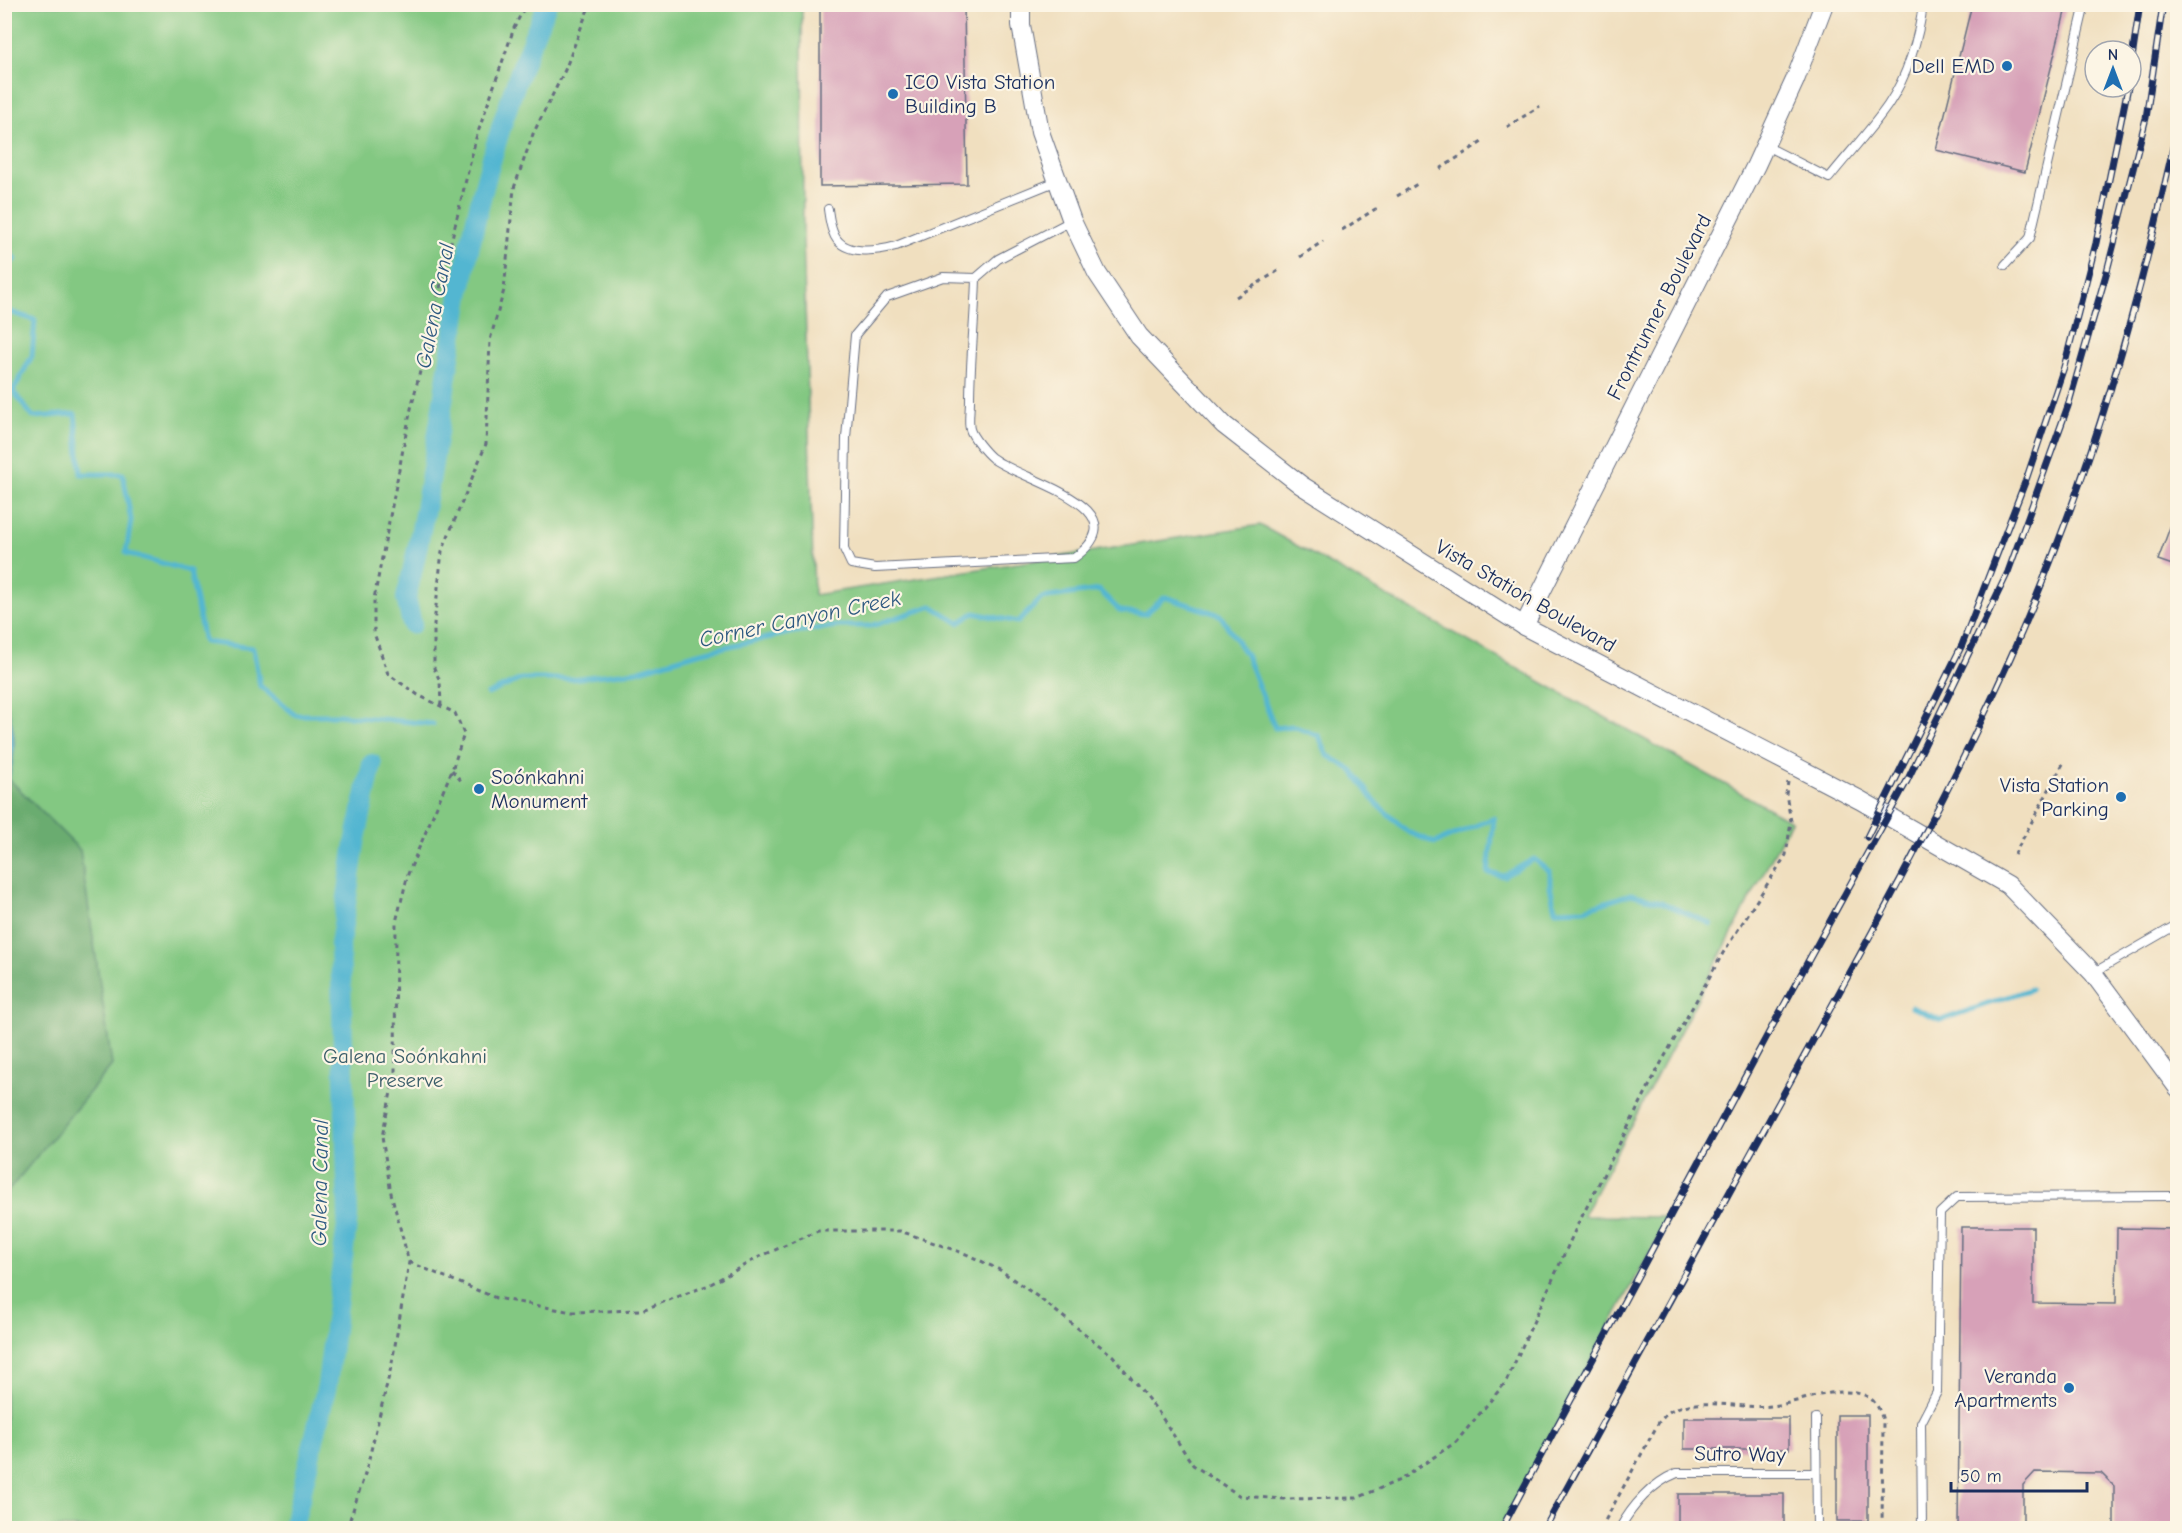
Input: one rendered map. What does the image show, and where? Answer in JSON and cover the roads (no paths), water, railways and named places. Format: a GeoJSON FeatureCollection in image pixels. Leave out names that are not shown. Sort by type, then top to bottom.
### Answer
{"type":"FeatureCollection","features":[{"type":"Feature","properties":{"kind":"street","name":"Vista Station Boulevard"},"geometry":{"type":"LineString","coordinates":[[1021,4],[1020,24],[1040,132],[1072,221],[1097,273],[1139,336],[1224,426],[1300,485],[1524,626],[1791,767],[1860,800],[2008,885],[2093,973],[2178,1088]]}},
{"type":"Feature","properties":{"kind":"street","name":"Frontrunner Boulevard"},"geometry":{"type":"LineString","coordinates":[[1524,626],[1765,145],[1824,4]]}},
{"type":"Feature","properties":{"kind":"lane"},"geometry":{"type":"LineString","coordinates":[[1765,145],[1829,178],[1889,104],[1910,57],[1920,25],[1923,4]]}},
{"type":"Feature","properties":{"kind":"lane"},"geometry":{"type":"LineString","coordinates":[[2005,265],[2030,238],[2085,4]]}},
{"type":"Feature","properties":{"kind":"lane"},"geometry":{"type":"LineString","coordinates":[[828,209],[833,235],[861,252],[878,250],[896,246],[1058,181]]}},
{"type":"Feature","properties":{"kind":"lane"},"geometry":{"type":"LineString","coordinates":[[976,278],[970,372],[970,429],[992,458],[1081,502],[1095,520],[1095,537],[1087,549],[1074,558],[875,568],[850,564],[844,549],[846,438],[855,335],[887,297],[943,276],[976,278],[998,259],[1072,221]]}},
{"type":"Feature","properties":{"kind":"lane"},"geometry":{"type":"LineString","coordinates":[[2093,973],[2178,924]]}},
{"type":"Feature","properties":{"kind":"lane"},"geometry":{"type":"LineString","coordinates":[[1922,1528],[1921,1423],[1937,1392],[1941,1213],[1957,1197],[2178,1196]]}},
{"type":"Feature","properties":{"kind":"lane"},"geometry":{"type":"LineString","coordinates":[[1816,1418],[1817,1528]]}},
{"type":"Feature","properties":{"kind":"lane","name":"Sutro Way"},"geometry":{"type":"LineString","coordinates":[[1620,1528],[1636,1502],[1669,1476],[1684,1472],[1816,1473]]}},
{"type":"Feature","properties":{"kind":"water"},"geometry":{"type":"Polygon","coordinates":[[[5,699],[12,726],[14,748],[5,796],[5,699]]]}},
{"type":"Feature","properties":{"kind":"waterway","name":"Galena Canal"},"geometry":{"type":"LineString","coordinates":[[412,624],[406,598],[430,483],[468,253],[507,109],[547,4]]}},
{"type":"Feature","properties":{"kind":"waterway","name":"Corner Canyon Creek"},"geometry":{"type":"LineString","coordinates":[[4,247],[15,259],[4,269]]}},
{"type":"Feature","properties":{"kind":"waterway","name":"Corner Canyon Creek"},"geometry":{"type":"LineString","coordinates":[[4,310],[35,320],[32,356],[13,391],[33,417],[75,414],[81,474],[123,474],[131,520],[126,553],[190,571],[204,642],[253,648],[260,686],[296,715],[338,715],[433,724]]}},
{"type":"Feature","properties":{"kind":"waterway","name":"Corner Canyon Creek"},"geometry":{"type":"LineString","coordinates":[[488,694],[521,679],[571,679],[637,671],[698,653],[794,632],[838,626],[871,626],[932,606],[959,623],[974,613],[1018,622],[1042,598],[1099,590],[1120,611],[1145,614],[1165,597],[1220,615],[1246,655],[1275,728],[1293,726],[1319,736],[1327,755],[1352,770],[1376,803],[1408,832],[1435,843],[1494,818],[1488,873],[1504,876],[1534,859],[1550,872],[1550,886],[1555,910],[1585,909],[1631,894],[1661,902],[1711,924]]}},
{"type":"Feature","properties":{"kind":"waterway","name":"Galena Canal"},"geometry":{"type":"LineString","coordinates":[[293,1528],[327,1385],[348,1216],[340,945],[355,843],[372,764]]}},
{"type":"Feature","properties":{"kind":"waterway","name":"Corner Canyon Creek"},"geometry":{"type":"LineString","coordinates":[[1911,1007],[1941,1020],[2031,989]]}},
{"type":"Feature","properties":{"kind":"railway"},"geometry":{"type":"LineString","coordinates":[[2135,39],[2140,4]]}},
{"type":"Feature","properties":{"kind":"railway"},"geometry":{"type":"LineString","coordinates":[[1502,1528],[1907,781],[2008,572],[2068,406],[2107,271],[2146,118],[2163,4]]}},
{"type":"Feature","properties":{"kind":"railway"},"geometry":{"type":"LineString","coordinates":[[1867,837],[1962,645],[2027,477],[2064,367],[2096,243],[2126,99]]}},
{"type":"Feature","properties":{"kind":"railway"},"geometry":{"type":"LineString","coordinates":[[1545,1528],[1882,913],[1945,795],[2003,674],[2055,550],[2093,446],[2140,287],[2178,125]]}},
{"type":"Feature","properties":{"kind":"place","name":"Dell EMD"},"geometry":{"type":"Point","coordinates":[2007,66]}},
{"type":"Feature","properties":{"kind":"place","name":"ICO Vista Station Building B"},"geometry":{"type":"Point","coordinates":[893,94]}},
{"type":"Feature","properties":{"kind":"place","name":"Soónkahni Monument"},"geometry":{"type":"Point","coordinates":[479,789]}},
{"type":"Feature","properties":{"kind":"place","name":"Vista Station Parking"},"geometry":{"type":"Point","coordinates":[2121,797]}},
{"type":"Feature","properties":{"kind":"place","name":"Veranda Apartments"},"geometry":{"type":"Point","coordinates":[2069,1388]}},
{"type":"Feature","properties":{"kind":"park label","name":"Galena Soónkahni Preserve"},"geometry":{"type":"Point","coordinates":[405,1068]}}]}
